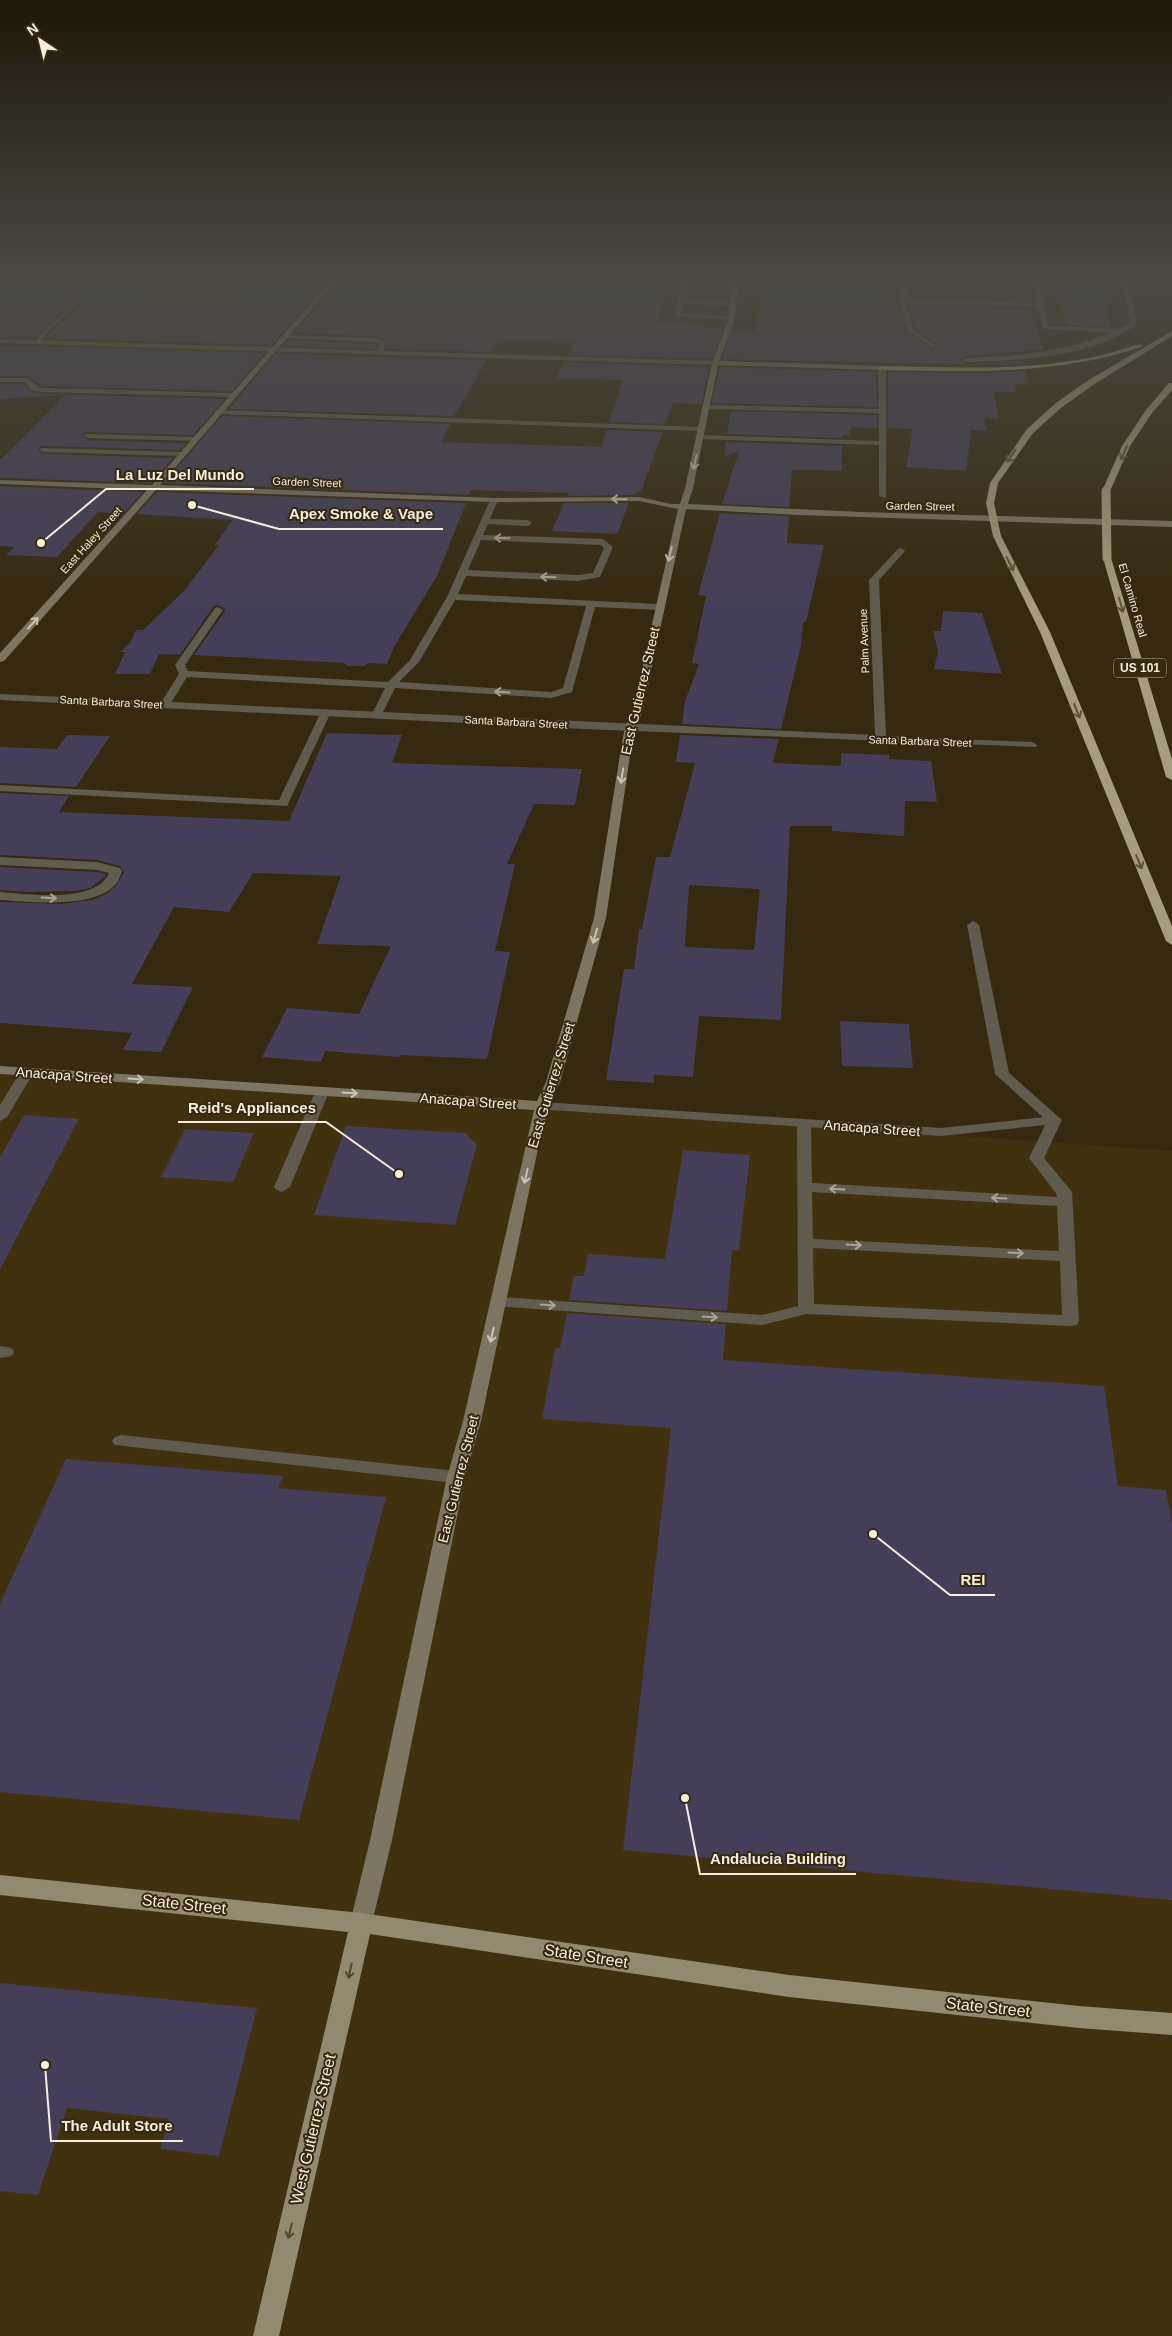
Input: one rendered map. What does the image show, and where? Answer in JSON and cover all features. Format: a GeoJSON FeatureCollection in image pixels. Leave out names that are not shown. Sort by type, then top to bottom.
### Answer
{"type":"FeatureCollection","features":[{"type":"Feature","properties":{"kind":"highway"},"geometry":{"type":"LineString","coordinates":[[1084,387],[1059,405],[1030,431],[994,483],[990,504],[1001,544],[1045,632],[1172,941]]}},
{"type":"Feature","properties":{"kind":"highway","name":"El Camino Real"},"geometry":{"type":"LineString","coordinates":[[1170,387],[1149,412],[1126,446],[1106,491],[1107,558],[1172,777]]}},
{"type":"Feature","properties":{"kind":"main road","name":"East Haley Street"},"geometry":{"type":"LineString","coordinates":[[0,659],[154,488],[241,387]]}},
{"type":"Feature","properties":{"kind":"main road","name":"East Gutierrez Street"},"geometry":{"type":"LineString","coordinates":[[361,1923],[381,1840],[456,1477],[472,1421],[542,1106],[553,1082],[600,918],[630,728],[636,713],[682,506],[689,488],[710,387]]}},
{"type":"Feature","properties":{"kind":"main road","name":"Garden Street"},"geometry":{"type":"LineString","coordinates":[[0,482],[553,501],[570,506],[630,508],[682,506],[834,515],[1172,524]]}},
{"type":"Feature","properties":{"kind":"main road","name":"Anacapa Street"},"geometry":{"type":"LineString","coordinates":[[0,1070],[542,1106]]}},
{"type":"Feature","properties":{"kind":"main road","name":"State Street"},"geometry":{"type":"LineString","coordinates":[[0,1885],[361,1923],[789,1986],[1079,2017],[1172,2024]]}},
{"type":"Feature","properties":{"kind":"main road","name":"West Gutierrez Street"},"geometry":{"type":"LineString","coordinates":[[266,2336],[361,1923]]}},
{"type":"Feature","properties":{"kind":"street"},"geometry":{"type":"LineString","coordinates":[[33,387],[41,390],[234,395]]}},
{"type":"Feature","properties":{"kind":"street"},"geometry":{"type":"LineString","coordinates":[[882,387],[883,496]]}},
{"type":"Feature","properties":{"kind":"street"},"geometry":{"type":"LineString","coordinates":[[707,407],[882,411]]}},
{"type":"Feature","properties":{"kind":"street"},"geometry":{"type":"LineString","coordinates":[[219,412],[701,433],[882,443]]}},
{"type":"Feature","properties":{"kind":"street"},"geometry":{"type":"LineString","coordinates":[[88,436],[196,439]]}},
{"type":"Feature","properties":{"kind":"street"},"geometry":{"type":"LineString","coordinates":[[44,450],[183,454]]}},
{"type":"Feature","properties":{"kind":"street"},"geometry":{"type":"LineString","coordinates":[[377,714],[391,685],[414,662],[452,597],[494,500]]}},
{"type":"Feature","properties":{"kind":"street"},"geometry":{"type":"LineString","coordinates":[[485,521],[528,523]]}},
{"type":"Feature","properties":{"kind":"street"},"geometry":{"type":"LineString","coordinates":[[463,573],[578,578],[597,575],[609,547],[603,542],[479,537]]}},
{"type":"Feature","properties":{"kind":"street","name":"Palm Avenue"},"geometry":{"type":"LineString","coordinates":[[881,739],[874,580],[901,551]]}},
{"type":"Feature","properties":{"kind":"street"},"geometry":{"type":"LineString","coordinates":[[452,597],[658,608]]}},
{"type":"Feature","properties":{"kind":"street"},"geometry":{"type":"LineString","coordinates":[[184,674],[551,695],[568,690],[591,604]]}},
{"type":"Feature","properties":{"kind":"street"},"geometry":{"type":"LineString","coordinates":[[184,674],[180,665],[218,610]]}},
{"type":"Feature","properties":{"kind":"street"},"geometry":{"type":"LineString","coordinates":[[165,704],[184,674]]}},
{"type":"Feature","properties":{"kind":"street","name":"Santa Barbara Street"},"geometry":{"type":"LineString","coordinates":[[0,697],[377,714],[630,728],[1032,745]]}},
{"type":"Feature","properties":{"kind":"street"},"geometry":{"type":"LineString","coordinates":[[0,788],[283,804],[326,712]]}},
{"type":"Feature","properties":{"kind":"street"},"geometry":{"type":"LineString","coordinates":[[0,861],[96,866],[116,871],[108,886],[98,892],[78,897],[0,896]]}},
{"type":"Feature","properties":{"kind":"street"},"geometry":{"type":"LineString","coordinates":[[499,1302],[762,1320],[806,1309],[1071,1321],[1064,1192],[1036,1158],[1055,1120],[1002,1074],[973,925]]}},
{"type":"Feature","properties":{"kind":"street"},"geometry":{"type":"LineString","coordinates":[[0,1117],[27,1072]]}},
{"type":"Feature","properties":{"kind":"street"},"geometry":{"type":"LineString","coordinates":[[282,1187],[322,1092]]}},
{"type":"Feature","properties":{"kind":"street","name":"Anacapa Street"},"geometry":{"type":"LineString","coordinates":[[542,1106],[941,1132],[1055,1120]]}},
{"type":"Feature","properties":{"kind":"street"},"geometry":{"type":"LineString","coordinates":[[804,1123],[806,1309]]}},
{"type":"Feature","properties":{"kind":"street"},"geometry":{"type":"LineString","coordinates":[[804,1187],[1065,1202]]}},
{"type":"Feature","properties":{"kind":"street"},"geometry":{"type":"LineString","coordinates":[[805,1243],[1067,1256]]}},
{"type":"Feature","properties":{"kind":"street"},"geometry":{"type":"LineString","coordinates":[[121,1441],[456,1477]]}},
{"type":"Feature","properties":{"kind":"shaded area"},"geometry":{"type":"Polygon","coordinates":[[[0,1067],[1172,1151],[1172,2336],[0,2336],[0,1067]]]}},
{"type":"Feature","properties":{"kind":"building"},"geometry":{"type":"Polygon","coordinates":[[[0,387],[27,387],[31,392],[41,394],[225,399],[193,435],[85,432],[82,435],[88,440],[187,443],[180,450],[41,446],[38,449],[44,454],[173,458],[151,483],[0,478],[0,460],[66,395],[0,399],[0,387]]]}},
{"type":"Feature","properties":{"kind":"building"},"geometry":{"type":"Polygon","coordinates":[[[81,387],[235,387],[232,391],[81,387]]]}},
{"type":"Feature","properties":{"kind":"building"},"geometry":{"type":"Polygon","coordinates":[[[247,387],[471,387],[454,416],[229,409],[247,387]]]}},
{"type":"Feature","properties":{"kind":"building"},"geometry":{"type":"Polygon","coordinates":[[[621,387],[705,387],[701,404],[673,403],[665,424],[609,422],[621,387]]]}},
{"type":"Feature","properties":{"kind":"building"},"geometry":{"type":"Polygon","coordinates":[[[716,387],[876,387],[877,407],[712,403],[716,387]]]}},
{"type":"Feature","properties":{"kind":"building"},"geometry":{"type":"Polygon","coordinates":[[[888,387],[1015,387],[1016,392],[993,392],[999,419],[984,418],[987,431],[971,430],[966,471],[906,467],[913,429],[888,428],[888,387]]]}},
{"type":"Feature","properties":{"kind":"building"},"geometry":{"type":"Polygon","coordinates":[[[731,411],[877,415],[877,428],[852,427],[850,435],[842,435],[842,438],[727,434],[731,411]]]}},
{"type":"Feature","properties":{"kind":"building"},"geometry":{"type":"Polygon","coordinates":[[[222,416],[450,424],[441,442],[601,447],[607,430],[663,432],[641,491],[632,495],[568,496],[569,493],[471,490],[469,495],[164,483],[222,416]]]}},
{"type":"Feature","properties":{"kind":"building"},"geometry":{"type":"Polygon","coordinates":[[[726,442],[842,446],[842,471],[792,470],[789,507],[722,504],[739,451],[724,457],[726,442]]]}},
{"type":"Feature","properties":{"kind":"building"},"geometry":{"type":"Polygon","coordinates":[[[0,486],[143,492],[123,514],[98,512],[57,557],[6,555],[14,547],[0,546],[0,486]]]}},
{"type":"Feature","properties":{"kind":"building"},"geometry":{"type":"Polygon","coordinates":[[[157,492],[466,503],[437,576],[395,645],[387,664],[368,663],[365,666],[347,666],[344,663],[194,655],[225,611],[224,608],[217,605],[213,607],[180,655],[159,654],[150,674],[115,674],[125,652],[120,652],[130,643],[136,630],[143,630],[184,591],[219,545],[215,545],[232,520],[137,514],[157,492]]]}},
{"type":"Feature","properties":{"kind":"building"},"geometry":{"type":"Polygon","coordinates":[[[564,503],[629,503],[617,534],[552,531],[564,503]]]}},
{"type":"Feature","properties":{"kind":"building"},"geometry":{"type":"Polygon","coordinates":[[[720,513],[789,516],[787,543],[824,545],[806,622],[803,622],[801,646],[781,729],[682,724],[685,701],[699,664],[692,663],[706,596],[698,595],[720,513]]]}},
{"type":"Feature","properties":{"kind":"building"},"geometry":{"type":"Polygon","coordinates":[[[943,611],[982,613],[1002,674],[934,669],[938,651],[933,631],[941,631],[943,611]]]}},
{"type":"Feature","properties":{"kind":"building"},"geometry":{"type":"Polygon","coordinates":[[[327,733],[402,735],[392,763],[582,769],[575,805],[534,804],[507,864],[515,864],[495,951],[510,952],[487,1059],[400,1055],[399,1057],[325,1051],[321,1062],[262,1057],[287,1008],[359,1014],[391,946],[317,944],[341,876],[253,873],[229,912],[174,907],[132,984],[193,987],[161,1052],[123,1050],[132,1033],[0,1023],[0,902],[61,904],[92,900],[106,894],[116,886],[124,872],[120,866],[97,860],[0,855],[0,793],[69,796],[59,812],[289,821],[327,733]]]}},
{"type":"Feature","properties":{"kind":"building"},"geometry":{"type":"Polygon","coordinates":[[[67,735],[110,736],[76,787],[0,783],[0,747],[57,749],[67,735]]]}},
{"type":"Feature","properties":{"kind":"building"},"geometry":{"type":"Polygon","coordinates":[[[680,735],[779,739],[773,763],[841,766],[841,753],[889,755],[889,759],[931,761],[937,802],[905,801],[904,836],[832,831],[832,826],[790,826],[781,1020],[699,1016],[693,1077],[654,1075],[654,1083],[606,1080],[624,969],[634,969],[639,929],[642,929],[656,857],[670,857],[695,763],[676,762],[680,735]],[[689,885],[685,947],[754,950],[760,889],[689,885]]]}},
{"type":"Feature","properties":{"kind":"building"},"geometry":{"type":"Polygon","coordinates":[[[0,867],[106,874],[90,888],[76,891],[27,892],[0,890],[0,867]]]}},
{"type":"Feature","properties":{"kind":"building"},"geometry":{"type":"Polygon","coordinates":[[[840,1021],[909,1024],[913,1068],[842,1066],[840,1021]]]}},
{"type":"Feature","properties":{"kind":"building"},"geometry":{"type":"Polygon","coordinates":[[[24,1115],[79,1119],[0,1269],[0,1157],[24,1115]]]}},
{"type":"Feature","properties":{"kind":"building"},"geometry":{"type":"Polygon","coordinates":[[[346,1126],[465,1133],[477,1145],[455,1225],[314,1215],[346,1126]]]}},
{"type":"Feature","properties":{"kind":"building"},"geometry":{"type":"Polygon","coordinates":[[[185,1129],[254,1133],[233,1182],[161,1177],[185,1129]]]}},
{"type":"Feature","properties":{"kind":"building"},"geometry":{"type":"Polygon","coordinates":[[[683,1150],[750,1155],[739,1250],[732,1250],[727,1311],[569,1300],[574,1276],[584,1276],[588,1254],[665,1259],[683,1150]]]}},
{"type":"Feature","properties":{"kind":"building"},"geometry":{"type":"Polygon","coordinates":[[[567,1313],[726,1324],[723,1360],[1104,1386],[1118,1486],[1166,1490],[1172,1524],[1172,1900],[623,1850],[671,1428],[542,1419],[555,1348],[560,1348],[567,1313]]]}},
{"type":"Feature","properties":{"kind":"building"},"geometry":{"type":"Polygon","coordinates":[[[66,1459],[283,1476],[278,1488],[386,1497],[299,1820],[0,1792],[0,1604],[66,1459]]]}},
{"type":"Feature","properties":{"kind":"building"},"geometry":{"type":"Polygon","coordinates":[[[0,1983],[257,2008],[219,2156],[160,2149],[169,2119],[67,2108],[38,2195],[0,2191],[0,1983]]]}},
{"type":"Feature","properties":{"kind":"place","name":"Apex Smoke & Vape"},"geometry":{"type":"Point","coordinates":[192,505]}},
{"type":"Feature","properties":{"kind":"place","name":"La Luz Del Mundo"},"geometry":{"type":"Point","coordinates":[41,543]}},
{"type":"Feature","properties":{"kind":"place","name":"Reid's Appliances"},"geometry":{"type":"Point","coordinates":[399,1174]}},
{"type":"Feature","properties":{"kind":"place","name":"REI"},"geometry":{"type":"Point","coordinates":[873,1534]}},
{"type":"Feature","properties":{"kind":"place","name":"Andalucia Building"},"geometry":{"type":"Point","coordinates":[685,1798]}},
{"type":"Feature","properties":{"kind":"place","name":"The Adult Store"},"geometry":{"type":"Point","coordinates":[45,2065]}}]}
